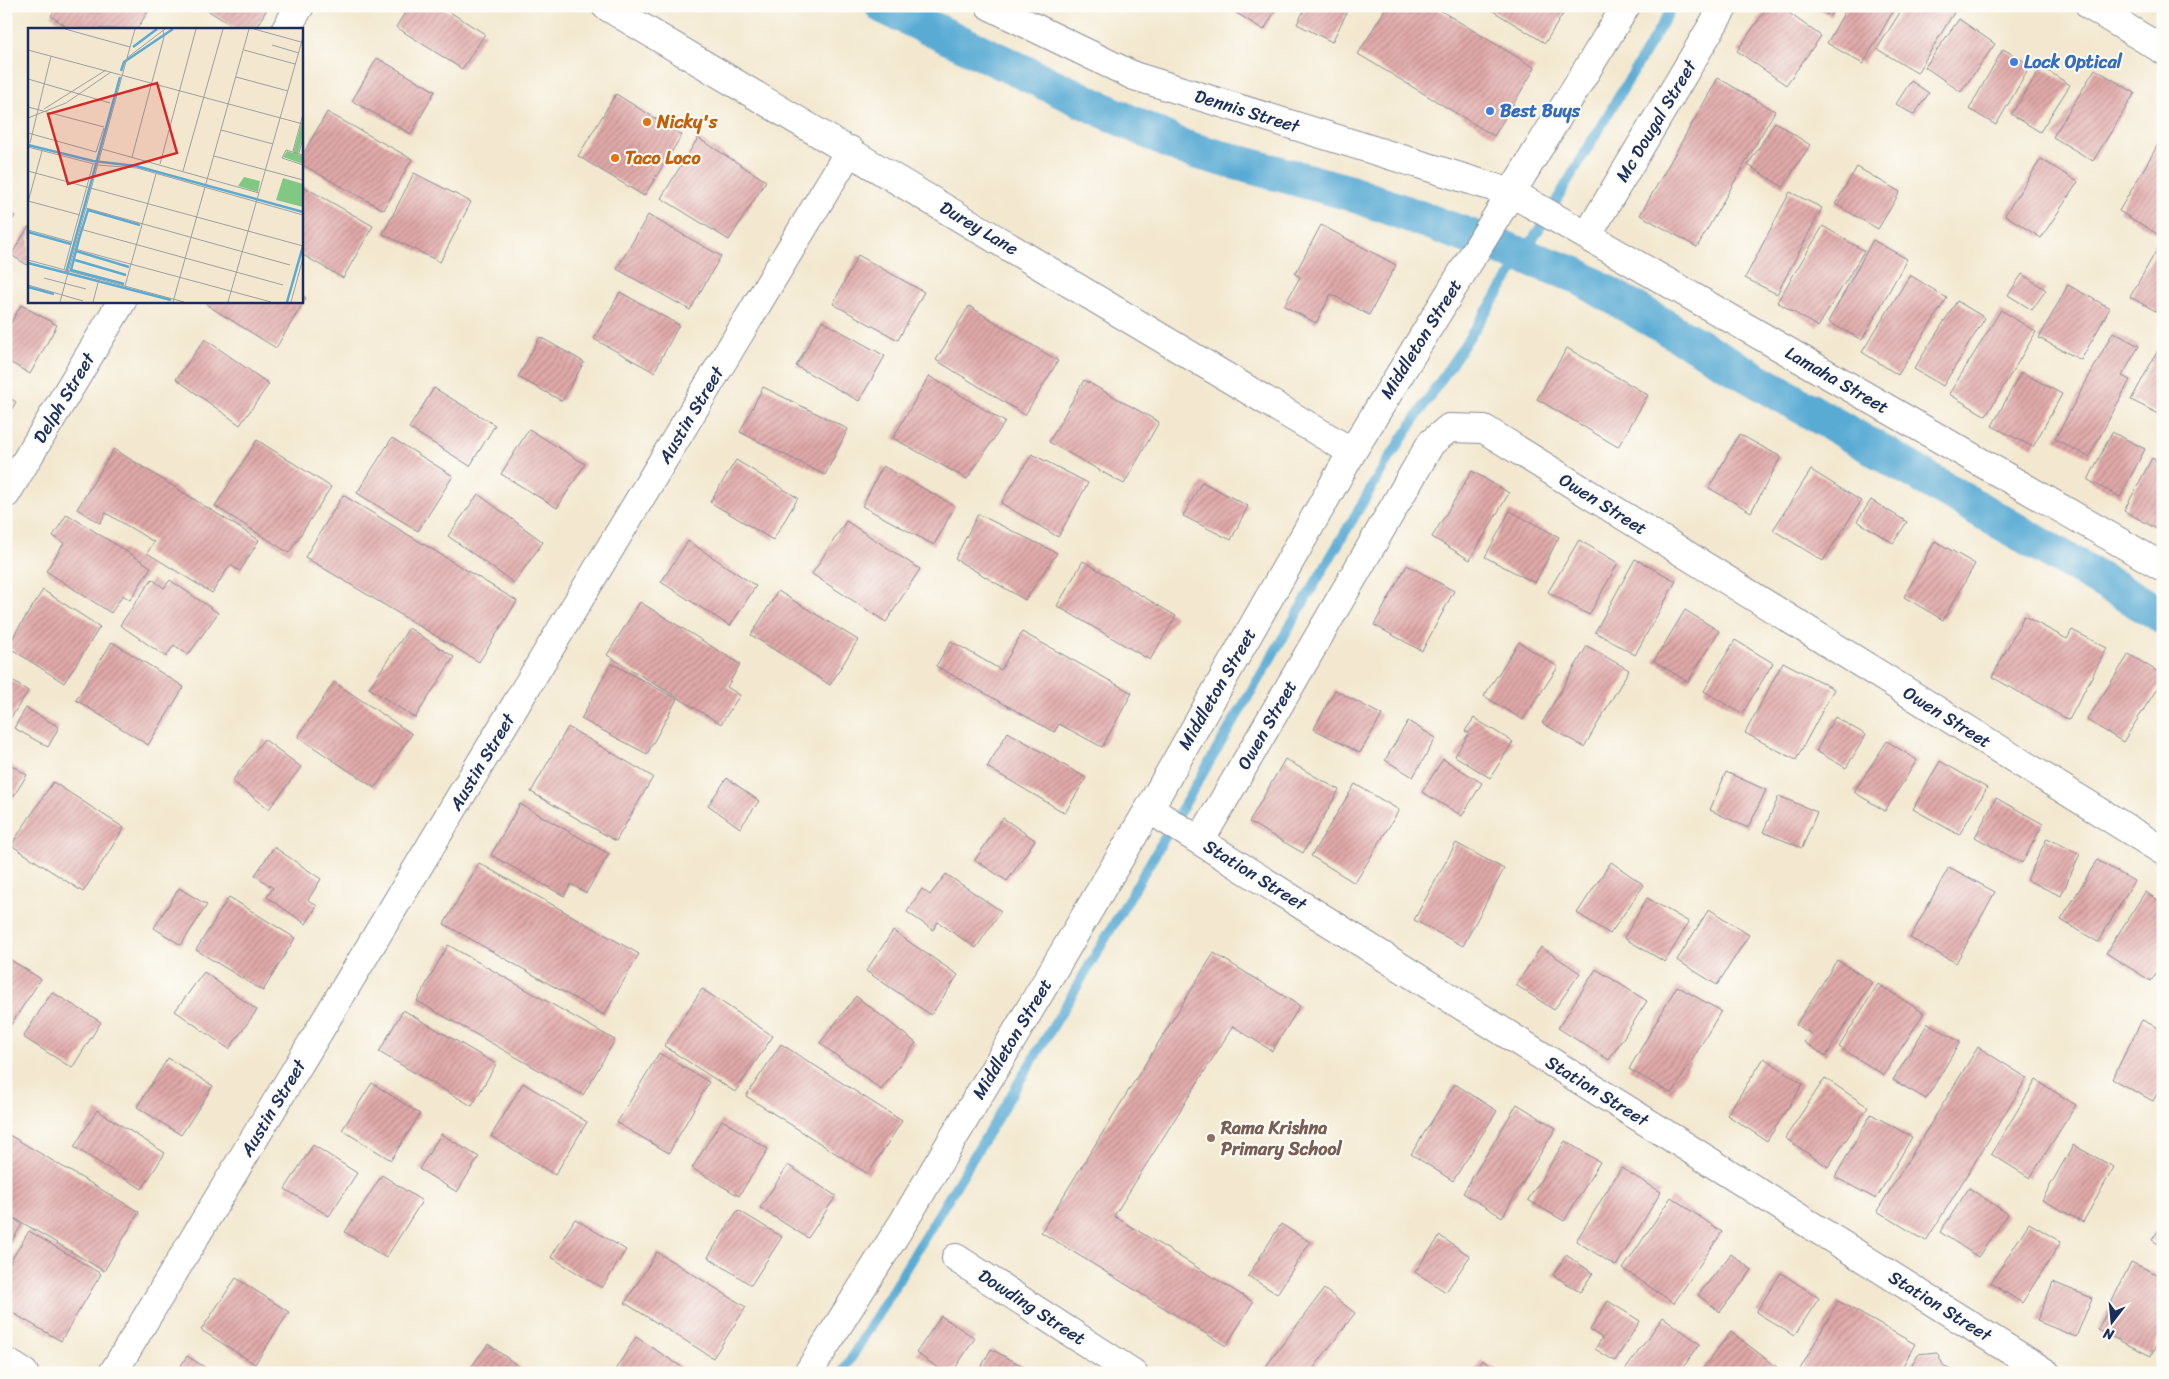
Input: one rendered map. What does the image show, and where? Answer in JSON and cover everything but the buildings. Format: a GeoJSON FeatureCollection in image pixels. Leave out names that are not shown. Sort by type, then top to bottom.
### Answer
{"type":"FeatureCollection","features":[{"type":"Feature","properties":{"kind":"street"},"geometry":{"type":"LineString","coordinates":[[287,28],[300,6]]}},
{"type":"Feature","properties":{"kind":"street","name":"Durey Lane"},"geometry":{"type":"LineString","coordinates":[[606,6],[850,150],[1352,452]]}},
{"type":"Feature","properties":{"kind":"street","name":"Dennis Street"},"geometry":{"type":"LineString","coordinates":[[990,6],[1134,76],[1519,196]]}},
{"type":"Feature","properties":{"kind":"street","name":"Middleton Street"},"geometry":{"type":"LineString","coordinates":[[808,1373],[904,1221],[1149,809],[1352,452],[1494,222],[1519,196],[1626,6]]}},
{"type":"Feature","properties":{"kind":"street","name":"Mc Dougal Street"},"geometry":{"type":"LineString","coordinates":[[1582,233],[1724,6]]}},
{"type":"Feature","properties":{"kind":"street"},"geometry":{"type":"LineString","coordinates":[[2090,6],[2163,50]]}},
{"type":"Feature","properties":{"kind":"street","name":"Austin Street"},"geometry":{"type":"LineString","coordinates":[[113,1373],[850,150]]}},
{"type":"Feature","properties":{"kind":"street","name":"Lamaha Street"},"geometry":{"type":"LineString","coordinates":[[1519,196],[2163,567]]}},
{"type":"Feature","properties":{"kind":"street","name":"Delph Street"},"geometry":{"type":"LineString","coordinates":[[6,494],[121,302]]}},
{"type":"Feature","properties":{"kind":"street","name":"Owen Street"},"geometry":{"type":"LineString","coordinates":[[1200,840],[1431,443],[1450,428],[1484,429],[2163,851]]}},
{"type":"Feature","properties":{"kind":"street","name":"Station Street"},"geometry":{"type":"LineString","coordinates":[[1149,809],[2046,1373]]}},
{"type":"Feature","properties":{"kind":"street","name":"Dowding Street"},"geometry":{"type":"LineString","coordinates":[[956,1258],[1132,1373]]}},
{"type":"Feature","properties":{"kind":"street"},"geometry":{"type":"LineString","coordinates":[[6,1362],[24,1373]]}},
{"type":"Feature","properties":{"kind":"waterway"},"geometry":{"type":"LineString","coordinates":[[883,6],[1184,148],[1347,192],[1576,275],[2163,616]]}},
{"type":"Feature","properties":{"kind":"waterway"},"geometry":{"type":"LineString","coordinates":[[842,1373],[1066,1005],[1386,463],[1523,256],[1673,6]]}},
{"type":"Feature","properties":{"kind":"place","name":"Lock Optical"},"geometry":{"type":"Point","coordinates":[2014,62]}},
{"type":"Feature","properties":{"kind":"place","name":"Best Buys"},"geometry":{"type":"Point","coordinates":[1490,111]}},
{"type":"Feature","properties":{"kind":"place","name":"Nicky's"},"geometry":{"type":"Point","coordinates":[647,122]}},
{"type":"Feature","properties":{"kind":"place","name":"Taco Loco"},"geometry":{"type":"Point","coordinates":[615,158]}},
{"type":"Feature","properties":{"kind":"place","name":"Rama Krishna Primary School"},"geometry":{"type":"Point","coordinates":[1211,1138]}}]}
